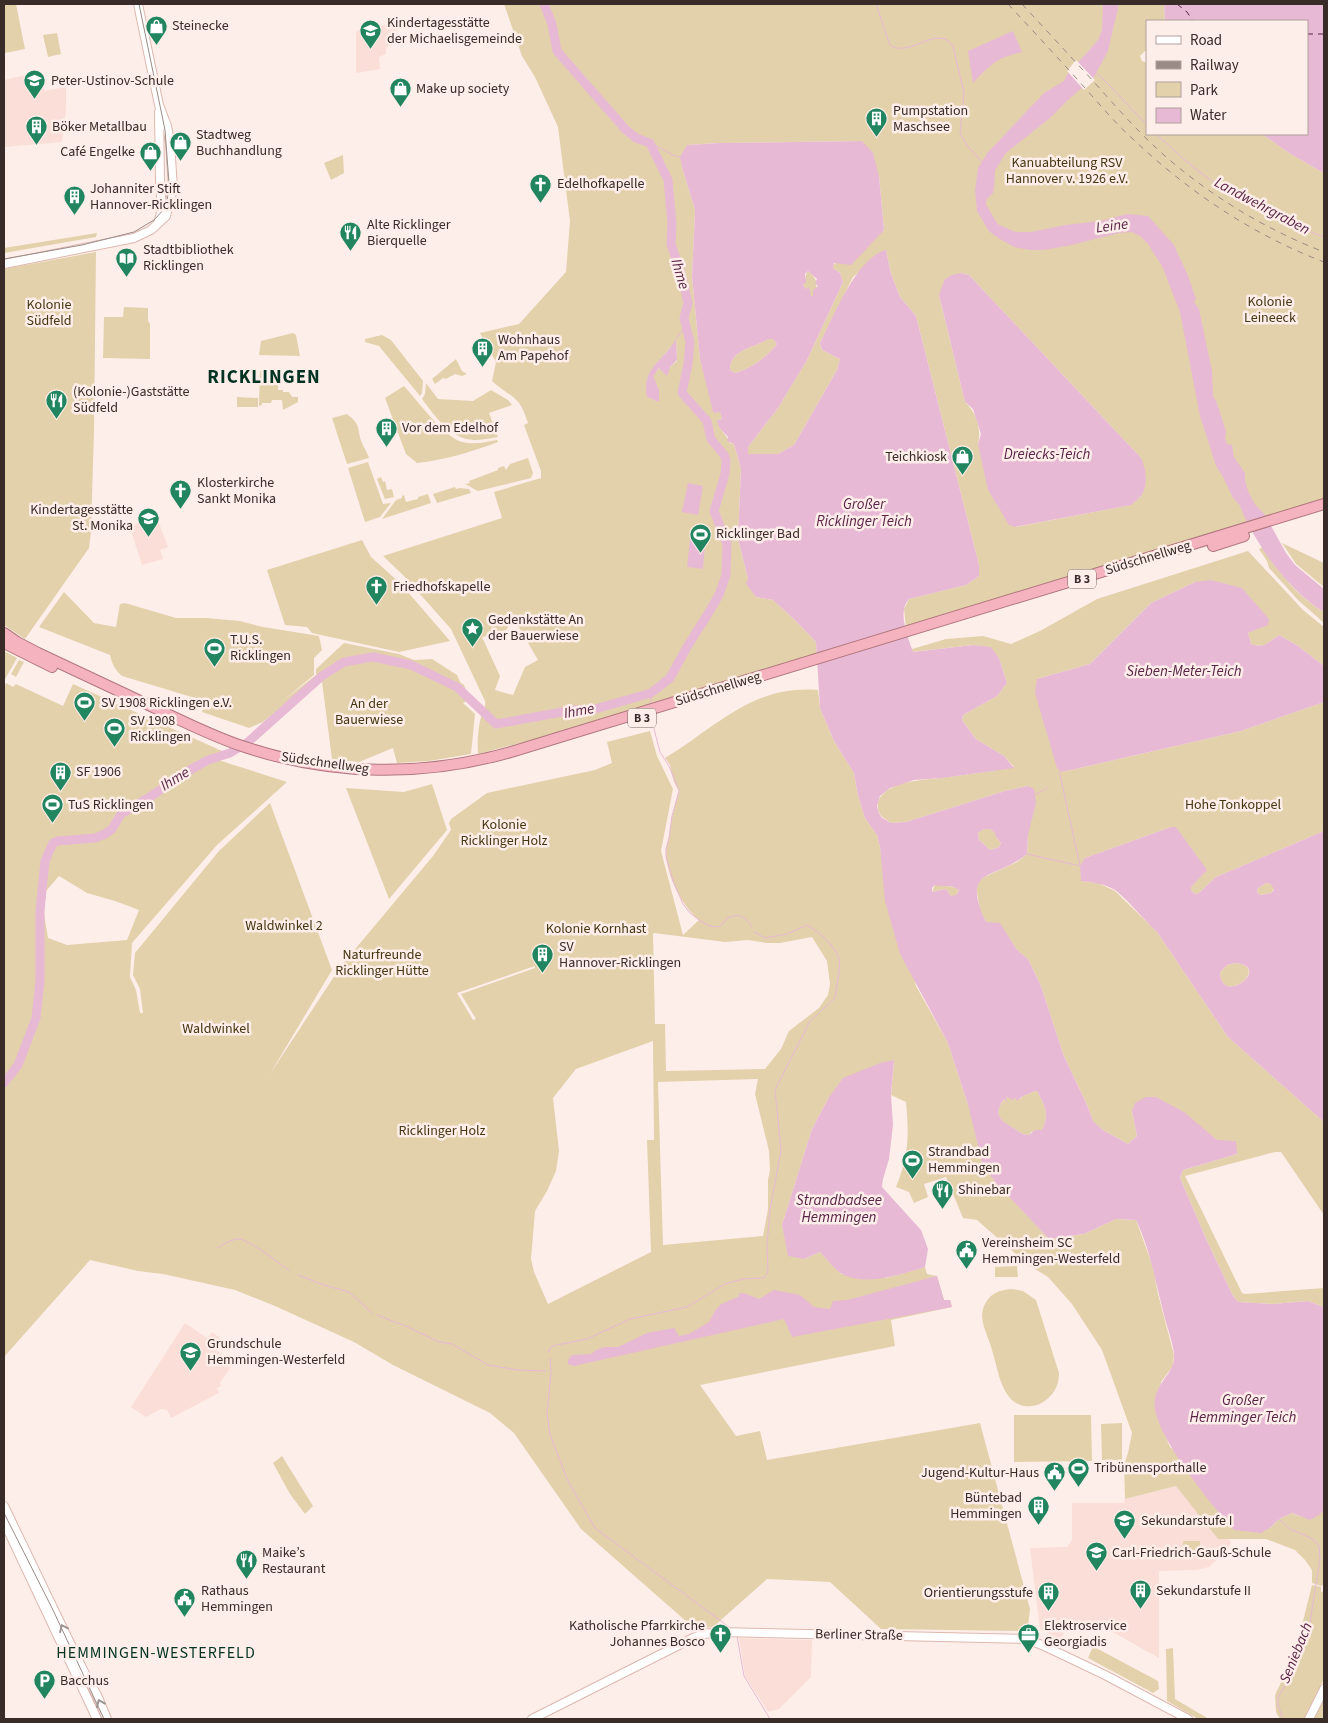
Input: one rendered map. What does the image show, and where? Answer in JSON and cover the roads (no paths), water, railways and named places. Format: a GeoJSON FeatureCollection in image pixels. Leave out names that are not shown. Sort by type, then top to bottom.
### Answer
{"type":"FeatureCollection","features":[{"type":"Feature","properties":{"kind":"highway","name":"Südschnellweg"},"geometry":{"type":"LineString","coordinates":[[4,643],[16,646],[224,743],[242,749],[296,761],[355,769],[411,769],[468,765],[493,760],[1226,538],[1301,515],[1324,504]]}},
{"type":"Feature","properties":{"kind":"highway","name":"Südschnellweg"},"geometry":{"type":"LineString","coordinates":[[1301,515],[1324,512]]}},
{"type":"Feature","properties":{"kind":"highway","name":"Südschnellweg"},"geometry":{"type":"LineString","coordinates":[[4,633],[16,646]]}},
{"type":"Feature","properties":{"kind":"street"},"geometry":{"type":"LineString","coordinates":[[4,264],[134,238],[151,230],[166,216],[173,188],[170,142],[167,126],[159,105],[138,4]]}},
{"type":"Feature","properties":{"kind":"street"},"geometry":{"type":"LineString","coordinates":[[157,225],[162,210],[159,105]]}},
{"type":"Feature","properties":{"kind":"street"},"geometry":{"type":"LineString","coordinates":[[4,1506],[107,1719]]}},
{"type":"Feature","properties":{"kind":"street"},"geometry":{"type":"LineString","coordinates":[[4,1522],[97,1719]]}},
{"type":"Feature","properties":{"kind":"street","name":"Berliner Straße"},"geometry":{"type":"LineString","coordinates":[[532,1719],[693,1638],[704,1634],[720,1632],[1026,1639],[1105,1675],[1188,1719]]}},
{"type":"Feature","properties":{"kind":"street"},"geometry":{"type":"LineString","coordinates":[[1309,1719],[1324,1689]]}},
{"type":"Feature","properties":{"kind":"water","name":"Leine"},"geometry":{"type":"Polygon","coordinates":[[[1103,4],[1118,4],[1118,8],[1108,51],[1094,77],[1050,118],[1006,153],[995,170],[993,193],[987,199],[986,204],[999,225],[1016,232],[1031,232],[1065,225],[1100,221],[1127,214],[1148,216],[1174,245],[1188,276],[1196,299],[1194,302],[1199,309],[1212,371],[1213,397],[1216,400],[1226,432],[1227,444],[1232,445],[1234,457],[1245,473],[1248,491],[1254,503],[1265,515],[1286,553],[1295,565],[1324,589],[1324,612],[1298,592],[1285,579],[1263,549],[1216,466],[1200,416],[1180,312],[1162,266],[1148,244],[1140,236],[1132,232],[1119,233],[1044,250],[1014,247],[989,231],[977,211],[975,191],[978,168],[988,152],[1044,93],[1064,81],[1067,75],[1098,40],[1102,30],[1103,4]]]}},
{"type":"Feature","properties":{"kind":"water"},"geometry":{"type":"Polygon","coordinates":[[[1164,4],[1324,4],[1324,173],[1292,155],[1263,135],[1308,135],[1308,20],[1165,20],[1164,4]]]}},
{"type":"Feature","properties":{"kind":"water"},"geometry":{"type":"Polygon","coordinates":[[[1013,31],[1022,52],[994,63],[973,83],[968,51],[1013,31]]]}},
{"type":"Feature","properties":{"kind":"water"},"geometry":{"type":"Polygon","coordinates":[[[862,141],[873,153],[879,176],[884,230],[851,265],[834,263],[833,268],[840,273],[843,282],[807,360],[778,408],[748,447],[748,454],[778,454],[794,445],[837,370],[840,359],[822,350],[820,343],[847,289],[856,276],[875,255],[886,250],[891,274],[900,297],[916,316],[979,565],[979,576],[966,585],[909,599],[904,611],[906,632],[913,652],[973,645],[991,647],[999,658],[1007,683],[997,696],[963,715],[962,720],[976,739],[1004,756],[1014,768],[914,780],[890,788],[880,796],[877,806],[879,813],[881,817],[891,823],[906,822],[1005,791],[1028,786],[1034,789],[1036,803],[1028,835],[1027,854],[984,877],[979,883],[977,892],[979,904],[986,922],[1000,923],[1017,950],[1028,959],[1041,986],[1063,1054],[1093,1121],[1103,1130],[1128,1144],[1137,1136],[1132,1111],[1135,1103],[1146,1097],[1156,1097],[1184,1112],[1217,1140],[1236,1141],[1237,1154],[1183,1170],[1180,1178],[1207,1241],[1233,1296],[1238,1302],[1273,1304],[1308,1301],[1324,1307],[1324,1510],[1310,1520],[1292,1513],[1279,1519],[1270,1528],[1261,1533],[1234,1530],[1188,1473],[1167,1439],[1159,1423],[1155,1410],[1155,1401],[1160,1386],[1174,1362],[1174,1355],[1149,1253],[1136,1220],[1116,1219],[1084,1234],[1049,1239],[995,1182],[982,1162],[968,1105],[948,1043],[900,954],[885,901],[880,847],[877,835],[865,818],[858,796],[854,773],[834,741],[820,708],[816,642],[773,600],[756,597],[746,584],[748,579],[738,538],[741,469],[734,444],[727,441],[728,437],[718,425],[717,420],[722,419],[720,412],[713,412],[700,359],[692,276],[695,210],[680,157],[687,145],[862,141]],[[808,271],[805,274],[806,282],[803,285],[806,289],[809,287],[811,296],[813,296],[813,290],[818,286],[815,283],[817,279],[808,271]],[[773,339],[738,353],[731,363],[730,370],[735,373],[753,365],[777,344],[773,339]],[[984,829],[978,833],[979,840],[990,850],[999,847],[1001,843],[990,829],[984,829]],[[935,885],[932,888],[932,892],[946,889],[951,896],[956,895],[959,890],[952,887],[935,885]],[[1037,1091],[1023,1096],[1017,1101],[1015,1098],[1013,1100],[1007,1097],[1007,1103],[1004,1099],[999,1112],[1003,1121],[1022,1134],[1029,1135],[1035,1130],[1042,1130],[1046,1119],[1046,1110],[1037,1091]]]}},
{"type":"Feature","properties":{"kind":"water","name":"Dreiecks-Teich"},"geometry":{"type":"Polygon","coordinates":[[[961,273],[969,275],[1141,458],[1145,473],[1145,488],[1139,498],[1131,505],[1015,527],[1009,525],[988,490],[978,444],[981,434],[973,409],[965,402],[939,295],[945,279],[961,273]]]}},
{"type":"Feature","properties":{"kind":"water"},"geometry":{"type":"Polygon","coordinates":[[[676,339],[677,360],[670,367],[667,376],[659,368],[653,376],[659,390],[659,402],[647,397],[647,378],[650,371],[676,339]]]}},
{"type":"Feature","properties":{"kind":"water"},"geometry":{"type":"Polygon","coordinates":[[[688,483],[703,486],[698,515],[682,512],[688,483]]]}},
{"type":"Feature","properties":{"kind":"water"},"geometry":{"type":"Polygon","coordinates":[[[691,530],[706,532],[703,569],[687,567],[691,530]]]}},
{"type":"Feature","properties":{"kind":"water","name":"Sieben-Meter-Teich"},"geometry":{"type":"Polygon","coordinates":[[[1211,580],[1242,588],[1269,619],[1268,625],[1248,633],[1251,644],[1260,646],[1279,635],[1298,646],[1324,666],[1324,702],[1241,731],[1062,772],[1057,768],[1035,693],[1037,679],[1090,664],[1151,603],[1195,582],[1211,580]]]}},
{"type":"Feature","properties":{"kind":"water"},"geometry":{"type":"Polygon","coordinates":[[[1171,827],[1176,827],[1207,870],[1191,887],[1195,894],[1199,893],[1216,877],[1324,831],[1324,1122],[1228,1037],[1157,932],[1125,899],[1107,886],[1081,881],[1080,866],[1085,858],[1171,827]],[[1266,883],[1258,888],[1257,892],[1260,895],[1271,893],[1274,890],[1271,884],[1266,883]],[[1235,963],[1227,965],[1220,972],[1223,982],[1228,986],[1235,986],[1248,977],[1249,971],[1246,966],[1235,963]]]}},
{"type":"Feature","properties":{"kind":"water","name":"Strandbadsee Hemmingen"},"geometry":{"type":"Polygon","coordinates":[[[894,1060],[891,1095],[893,1125],[889,1159],[882,1187],[921,1230],[928,1249],[925,1267],[884,1278],[862,1279],[851,1278],[842,1274],[820,1252],[804,1259],[788,1256],[782,1225],[812,1129],[828,1099],[843,1078],[880,1063],[894,1060]]]}},
{"type":"Feature","properties":{"kind":"water"},"geometry":{"type":"Polygon","coordinates":[[[937,1276],[944,1300],[950,1300],[952,1307],[792,1337],[784,1319],[574,1366],[568,1364],[568,1360],[572,1355],[591,1354],[605,1347],[618,1347],[647,1333],[674,1328],[679,1336],[689,1334],[709,1322],[721,1304],[738,1297],[740,1293],[759,1299],[774,1290],[800,1295],[814,1307],[830,1309],[833,1301],[847,1300],[937,1276]]]}},
{"type":"Feature","properties":{"kind":"waterway","name":"Ihme"},"geometry":{"type":"LineString","coordinates":[[4,1083],[18,1065],[36,1018],[40,981],[40,910],[45,861],[53,843],[95,838],[105,834],[112,829],[121,814],[188,771],[208,760],[230,753],[248,742],[322,676],[344,662],[373,657],[411,665],[457,687],[496,724],[573,710],[595,709],[651,693],[670,678],[719,595],[726,575],[727,544],[714,511],[725,474],[726,460],[711,439],[707,421],[682,393],[690,342],[684,318],[688,303],[681,273],[671,244],[672,223],[668,180],[650,143],[636,138],[625,129],[557,51],[552,24],[544,4]]}},
{"type":"Feature","properties":{"kind":"waterway"},"geometry":{"type":"LineString","coordinates":[[876,4],[890,45],[906,48],[939,38],[946,40],[953,46],[964,93],[960,133],[966,144],[981,161]]}},
{"type":"Feature","properties":{"kind":"waterway","name":"Landwehrgraben"},"geometry":{"type":"LineString","coordinates":[[1097,74],[1146,124]]}},
{"type":"Feature","properties":{"kind":"waterway","name":"Landwehrgraben"},"geometry":{"type":"LineString","coordinates":[[1157,135],[1192,166],[1219,185],[1278,218],[1324,237]]}},
{"type":"Feature","properties":{"kind":"waterway"},"geometry":{"type":"LineString","coordinates":[[650,143],[675,156],[681,157]]}},
{"type":"Feature","properties":{"kind":"waterway"},"geometry":{"type":"LineString","coordinates":[[676,339],[685,326]]}},
{"type":"Feature","properties":{"kind":"waterway"},"geometry":{"type":"LineString","coordinates":[[651,693],[651,705]]}},
{"type":"Feature","properties":{"kind":"waterway"},"geometry":{"type":"LineString","coordinates":[[652,721],[660,752],[669,766],[679,791],[672,816],[666,857],[673,881],[683,904],[690,913],[710,926],[719,927],[728,918],[739,916],[748,921],[752,927]]}},
{"type":"Feature","properties":{"kind":"waterway"},"geometry":{"type":"LineString","coordinates":[[1027,854],[1080,866],[1059,770]]}},
{"type":"Feature","properties":{"kind":"waterway"},"geometry":{"type":"LineString","coordinates":[[1035,795],[1047,788]]}},
{"type":"Feature","properties":{"kind":"waterway"},"geometry":{"type":"LineString","coordinates":[[549,1352],[552,1346],[587,1339],[630,1319],[687,1307],[725,1284],[743,1279],[764,1278],[768,1272],[767,1244],[770,1210],[781,1150],[775,1090],[810,1021],[835,998],[839,959],[830,944],[807,925],[787,934],[765,938],[754,932]]}},
{"type":"Feature","properties":{"kind":"waterway"},"geometry":{"type":"LineString","coordinates":[[217,1248],[233,1240],[244,1240],[289,1270]]}},
{"type":"Feature","properties":{"kind":"waterway"},"geometry":{"type":"LineString","coordinates":[[298,1275],[349,1292],[372,1313]]}},
{"type":"Feature","properties":{"kind":"waterway"},"geometry":{"type":"LineString","coordinates":[[377,1315],[439,1342],[452,1344],[488,1365],[518,1370],[546,1371]]}},
{"type":"Feature","properties":{"kind":"waterway"},"geometry":{"type":"LineString","coordinates":[[550,1358],[551,1372],[547,1414],[550,1435],[568,1481],[595,1528],[729,1627]]}},
{"type":"Feature","properties":{"kind":"waterway","name":"Seniebach"},"geometry":{"type":"LineString","coordinates":[[1279,1519],[1290,1529],[1313,1539],[1319,1546],[1320,1559],[1310,1622],[1290,1677],[1278,1697],[1278,1705],[1283,1719]]}},
{"type":"Feature","properties":{"kind":"waterway"},"geometry":{"type":"LineString","coordinates":[[737,1636],[744,1676],[770,1719]]}},
{"type":"Feature","properties":{"kind":"tram line"},"geometry":{"type":"LineString","coordinates":[[4,259],[82,245],[134,232],[154,220],[165,208],[169,183],[165,130],[139,4]]}},
{"type":"Feature","properties":{"kind":"tram line"},"geometry":{"type":"LineString","coordinates":[[4,1513],[53,1610],[104,1719]]}},
{"type":"Feature","properties":{"kind":"railway"},"geometry":{"type":"LineString","coordinates":[[1008,4],[1121,128],[1177,177],[1247,225],[1272,239],[1324,262]]}},
{"type":"Feature","properties":{"kind":"railway"},"geometry":{"type":"LineString","coordinates":[[1022,4],[1137,129],[1183,171],[1221,199],[1261,223],[1324,252]]}},
{"type":"Feature","properties":{"kind":"place","name":"Steinecke"},"geometry":{"type":"Point","coordinates":[156,45]}},
{"type":"Feature","properties":{"kind":"place","name":"Kindertagesstätte der Michaelisgemeinde"},"geometry":{"type":"Point","coordinates":[371,50]}},
{"type":"Feature","properties":{"kind":"place","name":"Peter-Ustinov-Schule"},"geometry":{"type":"Point","coordinates":[35,100]}},
{"type":"Feature","properties":{"kind":"place","name":"Make up society"},"geometry":{"type":"Point","coordinates":[400,108]}},
{"type":"Feature","properties":{"kind":"place","name":"Pumpstation Maschsee"},"geometry":{"type":"Point","coordinates":[877,138]}},
{"type":"Feature","properties":{"kind":"place","name":"Böker Metallbau"},"geometry":{"type":"Point","coordinates":[36,146]}},
{"type":"Feature","properties":{"kind":"place","name":"Stadtweg Buchhandlung"},"geometry":{"type":"Point","coordinates":[180,162]}},
{"type":"Feature","properties":{"kind":"place","name":"Café Engelke"},"geometry":{"type":"Point","coordinates":[151,171]}},
{"type":"Feature","properties":{"kind":"place","name":"Edelhofkapelle"},"geometry":{"type":"Point","coordinates":[541,203]}},
{"type":"Feature","properties":{"kind":"place","name":"Johanniter Stift Hannover-Ricklingen"},"geometry":{"type":"Point","coordinates":[74,216]}},
{"type":"Feature","properties":{"kind":"place","name":"Alte Ricklinger Bierquelle"},"geometry":{"type":"Point","coordinates":[351,252]}},
{"type":"Feature","properties":{"kind":"place","name":"Stadtbibliothek Ricklingen"},"geometry":{"type":"Point","coordinates":[127,277]}},
{"type":"Feature","properties":{"kind":"place","name":"Wohnhaus Am Papehof"},"geometry":{"type":"Point","coordinates":[482,367]}},
{"type":"Feature","properties":{"kind":"place","name":"(Kolonie-)Gaststätte Südfeld"},"geometry":{"type":"Point","coordinates":[57,419]}},
{"type":"Feature","properties":{"kind":"place","name":"Vor dem Edelhof"},"geometry":{"type":"Point","coordinates":[386,447]}},
{"type":"Feature","properties":{"kind":"place","name":"Teichkiosk"},"geometry":{"type":"Point","coordinates":[963,476]}},
{"type":"Feature","properties":{"kind":"place","name":"Klosterkirche Sankt Monika"},"geometry":{"type":"Point","coordinates":[181,510]}},
{"type":"Feature","properties":{"kind":"place","name":"Kindertagesstätte St. Monika"},"geometry":{"type":"Point","coordinates":[149,537]}},
{"type":"Feature","properties":{"kind":"place","name":"Ricklinger Bad"},"geometry":{"type":"Point","coordinates":[700,553]}},
{"type":"Feature","properties":{"kind":"place","name":"Friedhofskapelle"},"geometry":{"type":"Point","coordinates":[377,606]}},
{"type":"Feature","properties":{"kind":"place","name":"Gedenkstätte An der Bauerwiese"},"geometry":{"type":"Point","coordinates":[472,647]}},
{"type":"Feature","properties":{"kind":"place","name":"T.U.S. Ricklingen"},"geometry":{"type":"Point","coordinates":[214,667]}},
{"type":"Feature","properties":{"kind":"place","name":"SV 1908 Ricklingen e.V."},"geometry":{"type":"Point","coordinates":[85,722]}},
{"type":"Feature","properties":{"kind":"place","name":"SV 1908 Ricklingen"},"geometry":{"type":"Point","coordinates":[114,748]}},
{"type":"Feature","properties":{"kind":"place","name":"SF 1906"},"geometry":{"type":"Point","coordinates":[60,791]}},
{"type":"Feature","properties":{"kind":"place","name":"TuS Ricklingen"},"geometry":{"type":"Point","coordinates":[52,824]}},
{"type":"Feature","properties":{"kind":"place","name":"SV Hannover-Ricklingen"},"geometry":{"type":"Point","coordinates":[543,974]}},
{"type":"Feature","properties":{"kind":"place","name":"Strandbad Hemmingen"},"geometry":{"type":"Point","coordinates":[912,1179]}},
{"type":"Feature","properties":{"kind":"place","name":"Shinebar"},"geometry":{"type":"Point","coordinates":[942,1209]}},
{"type":"Feature","properties":{"kind":"place","name":"Vereinsheim SC Hemmingen-Westerfeld"},"geometry":{"type":"Point","coordinates":[966,1270]}},
{"type":"Feature","properties":{"kind":"place","name":"Grundschule Hemmingen-Westerfeld"},"geometry":{"type":"Point","coordinates":[191,1371]}},
{"type":"Feature","properties":{"kind":"place","name":"Tribünensporthalle"},"geometry":{"type":"Point","coordinates":[1078,1487]}},
{"type":"Feature","properties":{"kind":"place","name":"Jugend-Kultur-Haus"},"geometry":{"type":"Point","coordinates":[1055,1492]}},
{"type":"Feature","properties":{"kind":"place","name":"Büntebad Hemmingen"},"geometry":{"type":"Point","coordinates":[1038,1525]}},
{"type":"Feature","properties":{"kind":"place","name":"Sekundarstufe I"},"geometry":{"type":"Point","coordinates":[1125,1540]}},
{"type":"Feature","properties":{"kind":"place","name":"Carl-Friedrich-Gauß-Schule"},"geometry":{"type":"Point","coordinates":[1096,1572]}},
{"type":"Feature","properties":{"kind":"place","name":"Maike’s Restaurant"},"geometry":{"type":"Point","coordinates":[246,1580]}},
{"type":"Feature","properties":{"kind":"place","name":"Sekundarstufe II"},"geometry":{"type":"Point","coordinates":[1140,1610]}},
{"type":"Feature","properties":{"kind":"place","name":"Orientierungsstufe"},"geometry":{"type":"Point","coordinates":[1049,1612]}},
{"type":"Feature","properties":{"kind":"place","name":"Rathaus Hemmingen"},"geometry":{"type":"Point","coordinates":[185,1618]}},
{"type":"Feature","properties":{"kind":"place","name":"Katholische Pfarrkirche Johannes Bosco"},"geometry":{"type":"Point","coordinates":[721,1653]}},
{"type":"Feature","properties":{"kind":"place","name":"Elektroservice Georgiadis"},"geometry":{"type":"Point","coordinates":[1028,1653]}},
{"type":"Feature","properties":{"kind":"place","name":"Bacchus"},"geometry":{"type":"Point","coordinates":[44,1700]}},
{"type":"Feature","properties":{"kind":"district","name":"RICKLINGEN"},"geometry":{"type":"Point","coordinates":[264,377]}},
{"type":"Feature","properties":{"kind":"district","name":"HEMMINGEN-WESTERFELD"},"geometry":{"type":"Point","coordinates":[156,1653]}},
{"type":"Feature","properties":{"kind":"park label","name":"Kanuabteilung RSV Hannover v. 1926 e.V."},"geometry":{"type":"Point","coordinates":[1067,172]}},
{"type":"Feature","properties":{"kind":"park label","name":"Kolonie Leineeck"},"geometry":{"type":"Point","coordinates":[1270,310]}},
{"type":"Feature","properties":{"kind":"park label","name":"Kolonie Südfeld"},"geometry":{"type":"Point","coordinates":[49,314]}},
{"type":"Feature","properties":{"kind":"park label","name":"An der Bauerwiese"},"geometry":{"type":"Point","coordinates":[369,712]}},
{"type":"Feature","properties":{"kind":"park label","name":"Hohe Tonkoppel"},"geometry":{"type":"Point","coordinates":[1233,805]}},
{"type":"Feature","properties":{"kind":"park label","name":"Kolonie Ricklinger Holz"},"geometry":{"type":"Point","coordinates":[504,834]}},
{"type":"Feature","properties":{"kind":"park label","name":"Waldwinkel 2"},"geometry":{"type":"Point","coordinates":[284,926]}},
{"type":"Feature","properties":{"kind":"park label","name":"Kolonie Kornhast"},"geometry":{"type":"Point","coordinates":[596,929]}},
{"type":"Feature","properties":{"kind":"park label","name":"Naturfreunde Ricklinger Hütte"},"geometry":{"type":"Point","coordinates":[382,964]}},
{"type":"Feature","properties":{"kind":"park label","name":"Waldwinkel"},"geometry":{"type":"Point","coordinates":[216,1029]}},
{"type":"Feature","properties":{"kind":"park label","name":"Ricklinger Holz"},"geometry":{"type":"Point","coordinates":[442,1131]}},
{"type":"Feature","properties":{"kind":"water label","name":"Großer Ricklinger Teich"},"geometry":{"type":"Point","coordinates":[864,512]}},
{"type":"Feature","properties":{"kind":"water label","name":"Großer Hemminger Teich"},"geometry":{"type":"Point","coordinates":[1243,1408]}}]}
